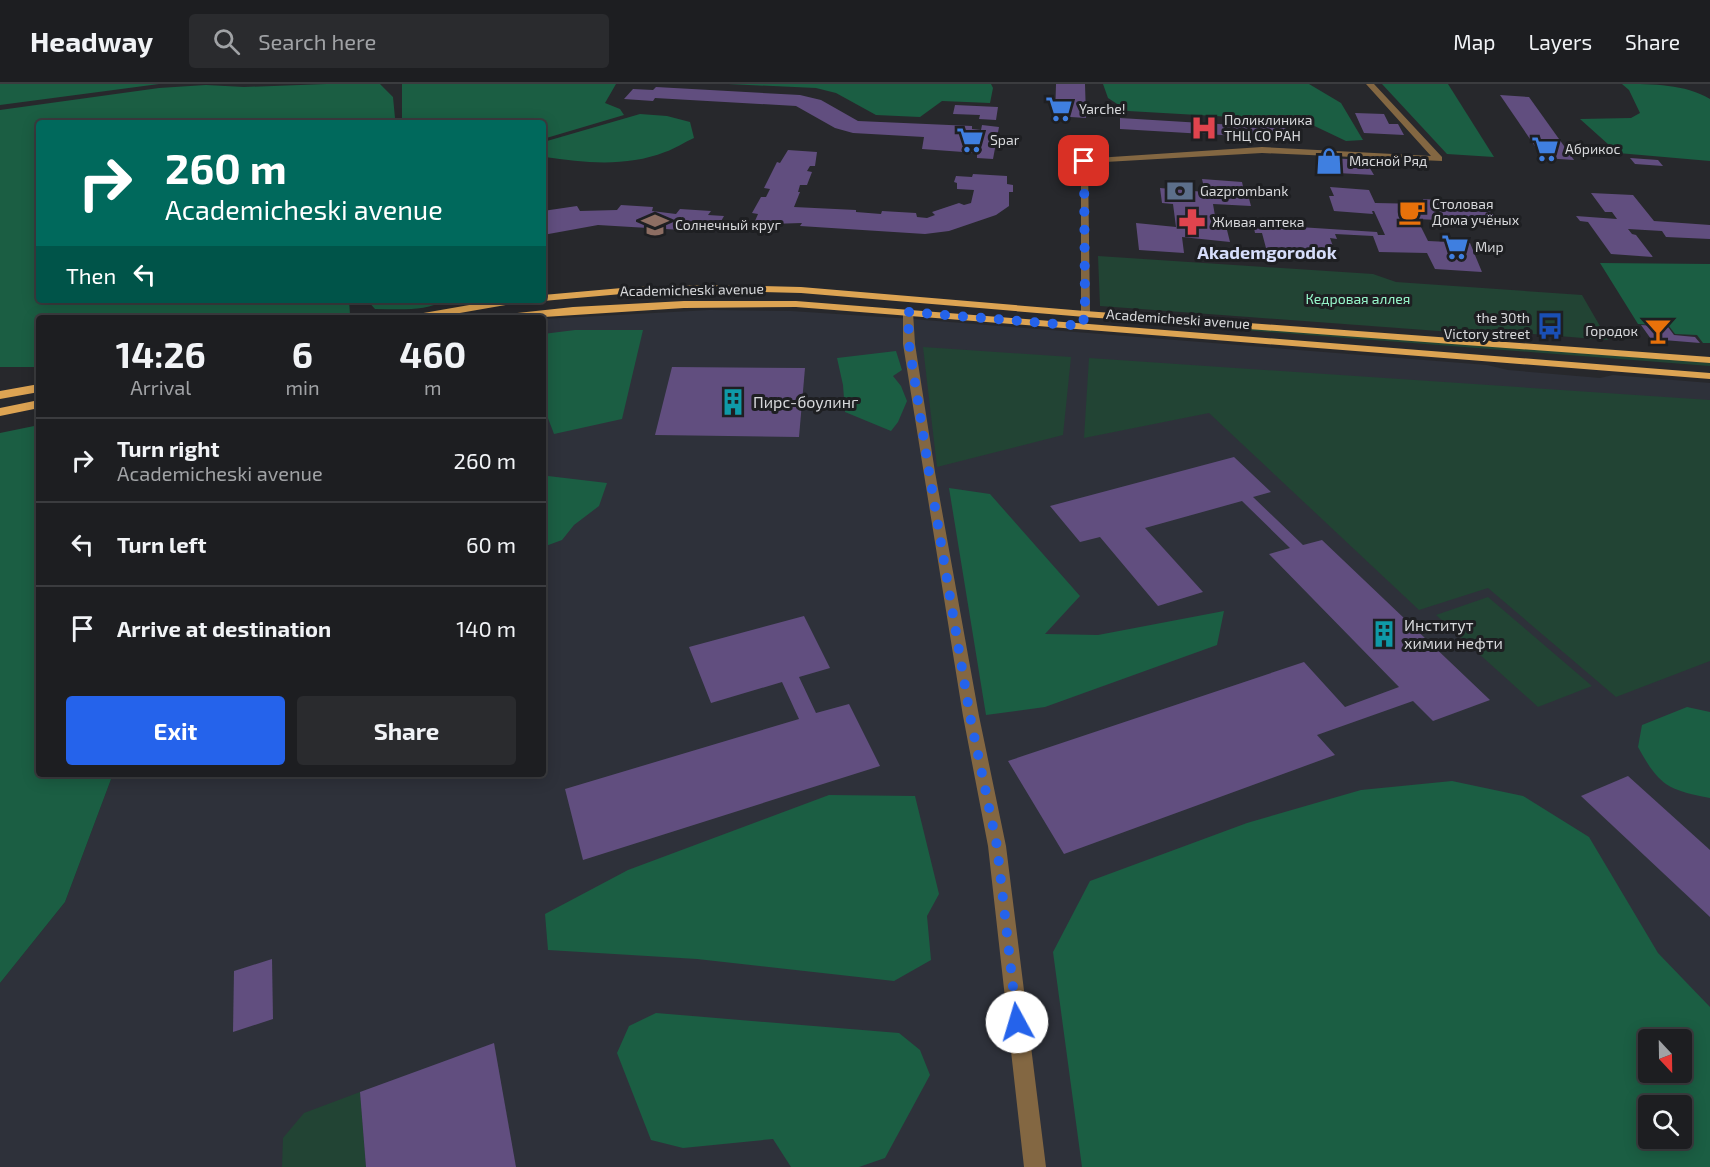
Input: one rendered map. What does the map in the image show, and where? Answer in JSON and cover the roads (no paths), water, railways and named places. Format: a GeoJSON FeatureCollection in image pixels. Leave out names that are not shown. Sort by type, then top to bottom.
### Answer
{"type":"FeatureCollection","features":[{"type":"Feature","properties":{"kind":"main road","name":"Academicheski avenue"},"geometry":{"type":"LineString","coordinates":[[546,297],[633,290],[712,288],[801,290],[1084,320],[1710,376]]}},
{"type":"Feature","properties":{"kind":"main road","name":"Academicheski avenue"},"geometry":{"type":"LineString","coordinates":[[527,315],[582,309],[711,302],[796,304],[1710,360]]}},
{"type":"Feature","properties":{"kind":"main road"},"geometry":{"type":"LineString","coordinates":[[428,315],[495,303]]}},
{"type":"Feature","properties":{"kind":"main road"},"geometry":{"type":"LineString","coordinates":[[480,305],[482,315]]}},
{"type":"Feature","properties":{"kind":"main road"},"geometry":{"type":"LineString","coordinates":[[0,395],[36,389]]}},
{"type":"Feature","properties":{"kind":"main road"},"geometry":{"type":"LineString","coordinates":[[0,412],[36,405]]}},
{"type":"Feature","properties":{"kind":"street"},"geometry":{"type":"LineString","coordinates":[[1084,320],[1084,161],[1262,150],[1439,159],[1370,84]]}},
{"type":"Feature","properties":{"kind":"street"},"geometry":{"type":"LineString","coordinates":[[908,312],[909,344],[931,484],[970,716],[997,846],[1035,1167]]}},
{"type":"Feature","properties":{"kind":"place","name":"Yarche!"},"geometry":{"type":"Point","coordinates":[1059,109]}},
{"type":"Feature","properties":{"kind":"place","name":"Поликлиника ТНЦ СО РАН"},"geometry":{"type":"Point","coordinates":[1204,128]}},
{"type":"Feature","properties":{"kind":"place","name":"Spar"},"geometry":{"type":"Point","coordinates":[970,140]}},
{"type":"Feature","properties":{"kind":"place","name":"Абрикос"},"geometry":{"type":"Point","coordinates":[1545,149]}},
{"type":"Feature","properties":{"kind":"place","name":"Мясной Ряд"},"geometry":{"type":"Point","coordinates":[1329,161]}},
{"type":"Feature","properties":{"kind":"place","name":"Gazprombank"},"geometry":{"type":"Point","coordinates":[1180,191]}},
{"type":"Feature","properties":{"kind":"place","name":"Столовая Дома учёных"},"geometry":{"type":"Point","coordinates":[1412,212]}},
{"type":"Feature","properties":{"kind":"place","name":"Живая аптека"},"geometry":{"type":"Point","coordinates":[1192,222]}},
{"type":"Feature","properties":{"kind":"place","name":"Солнечный круг"},"geometry":{"type":"Point","coordinates":[655,225]}},
{"type":"Feature","properties":{"kind":"place","name":"Мир"},"geometry":{"type":"Point","coordinates":[1455,247]}},
{"type":"Feature","properties":{"kind":"place","name":"the 30th Victory street"},"geometry":{"type":"Point","coordinates":[1550,326]}},
{"type":"Feature","properties":{"kind":"place","name":"Городок"},"geometry":{"type":"Point","coordinates":[1658,331]}},
{"type":"Feature","properties":{"kind":"place","name":"Пирс-боулинг"},"geometry":{"type":"Point","coordinates":[733,402]}},
{"type":"Feature","properties":{"kind":"place","name":"Институт химии нефти"},"geometry":{"type":"Point","coordinates":[1384,634]}},
{"type":"Feature","properties":{"kind":"district","name":"Akademgorodok"},"geometry":{"type":"Point","coordinates":[1267,253]}},
{"type":"Feature","properties":{"kind":"park label","name":"Кедровая аллея"},"geometry":{"type":"Point","coordinates":[1358,299]}}]}
